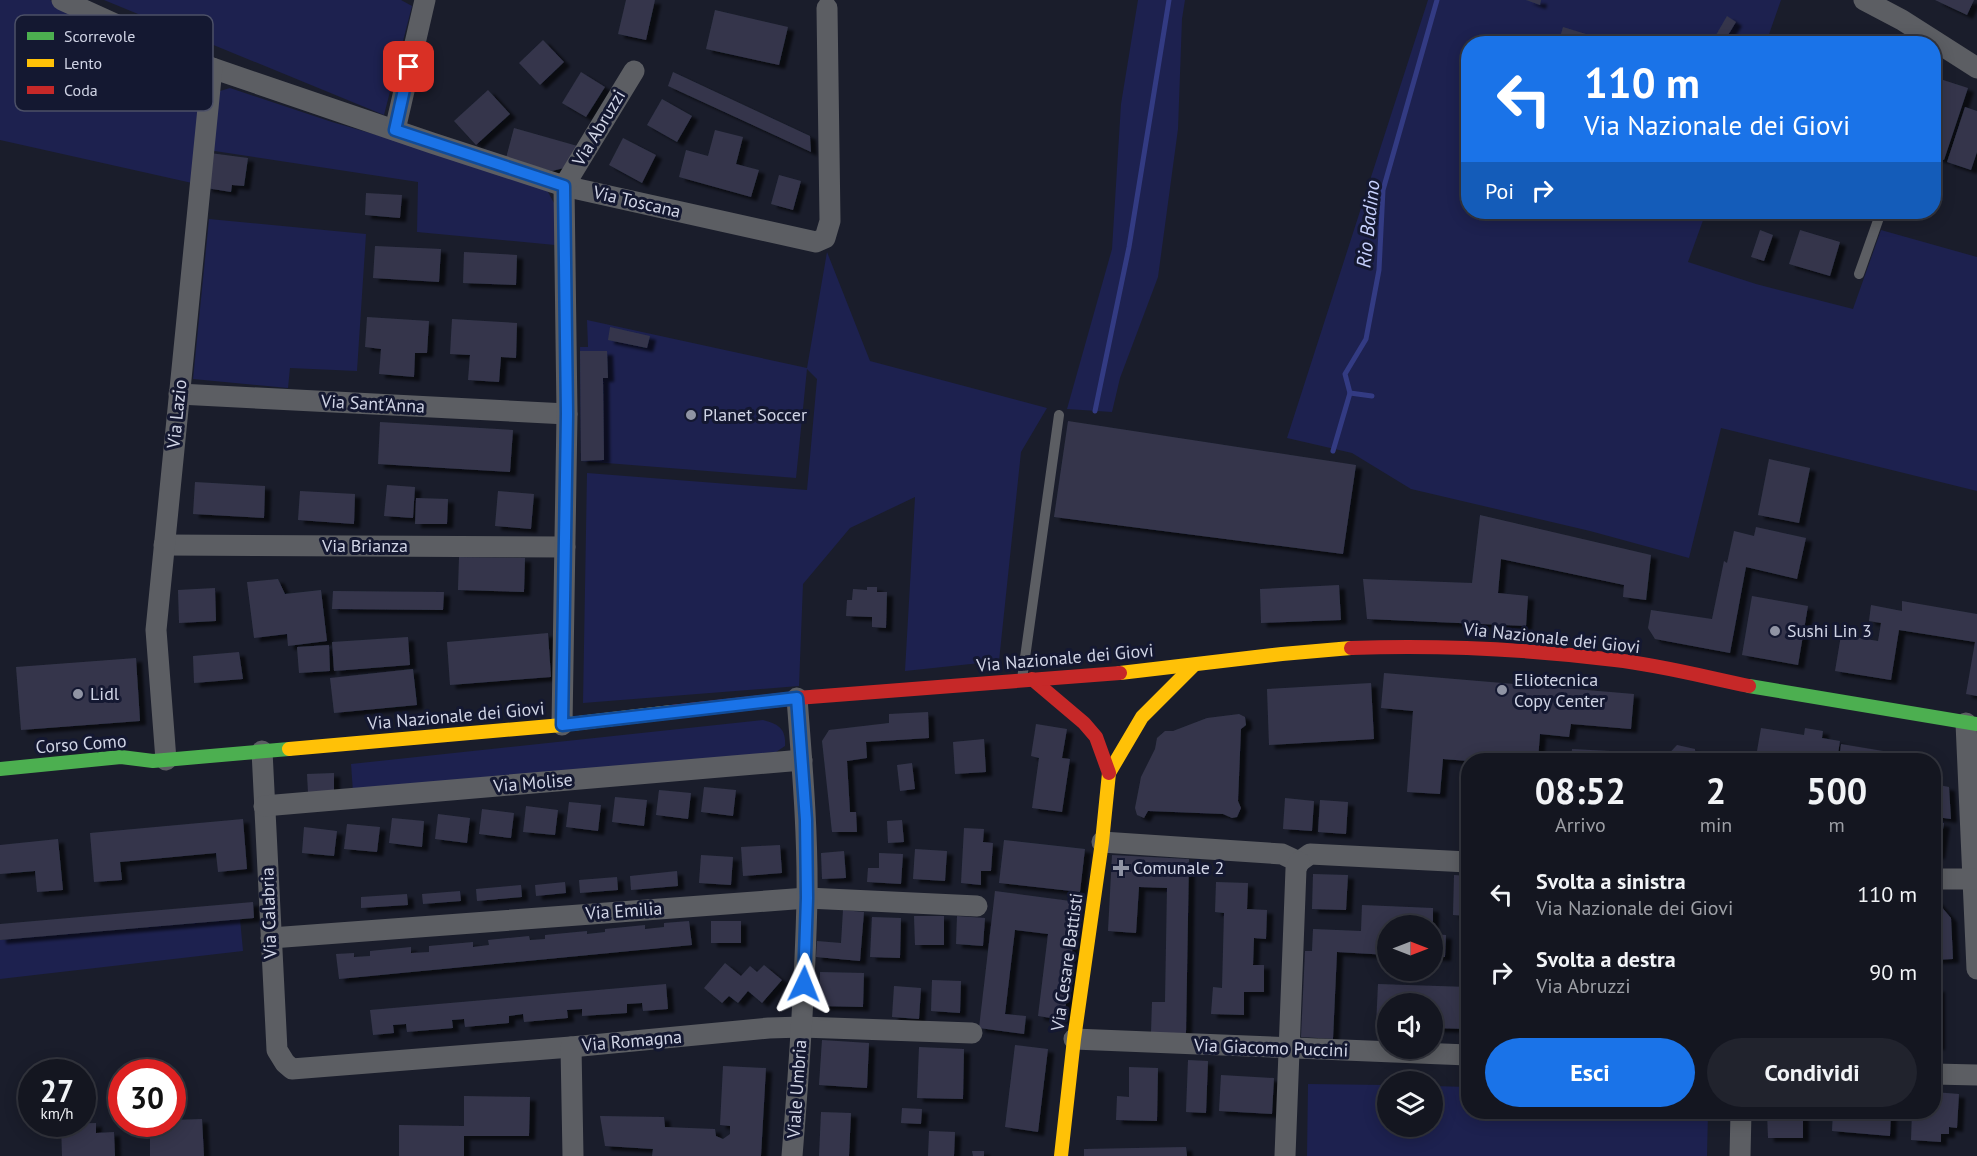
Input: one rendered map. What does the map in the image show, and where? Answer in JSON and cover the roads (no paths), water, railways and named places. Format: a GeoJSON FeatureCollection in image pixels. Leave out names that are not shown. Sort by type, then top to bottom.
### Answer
{"type":"FeatureCollection","features":[{"type":"Feature","properties":{"kind":"main road","name":"Via Nazionale dei Giovi"},"geometry":{"type":"LineString","coordinates":[[160,760],[562,725],[797,698],[1123,673],[1349,648],[1413,646],[1508,649],[1617,660],[1753,687],[1971,724]]}},
{"type":"Feature","properties":{"kind":"main road","name":"Via Cesare Battisti"},"geometry":{"type":"LineString","coordinates":[[1061,1156],[1109,773],[1141,710],[1193,666]]}},
{"type":"Feature","properties":{"kind":"main road"},"geometry":{"type":"LineString","coordinates":[[1123,673],[1132,685]]}},
{"type":"Feature","properties":{"kind":"main road"},"geometry":{"type":"LineString","coordinates":[[1076,717],[1075,704],[1079,691],[1089,674]]}},
{"type":"Feature","properties":{"kind":"main road","name":"Via Cesare Battisti"},"geometry":{"type":"LineString","coordinates":[[1027,679],[1076,717],[1096,737],[1109,773]]}},
{"type":"Feature","properties":{"kind":"main road","name":"Corso Como"},"geometry":{"type":"LineString","coordinates":[[0,769],[121,757],[160,760]]}},
{"type":"Feature","properties":{"kind":"main road","name":"Corso Como"},"geometry":{"type":"LineString","coordinates":[[124,771],[160,760]]}},
{"type":"Feature","properties":{"kind":"street","name":"Via Toscana"},"geometry":{"type":"LineString","coordinates":[[62,0],[95,15]]}},
{"type":"Feature","properties":{"kind":"street"},"geometry":{"type":"LineString","coordinates":[[395,130],[425,0]]}},
{"type":"Feature","properties":{"kind":"street"},"geometry":{"type":"LineString","coordinates":[[1864,0],[1902,20],[1920,36]]}},
{"type":"Feature","properties":{"kind":"street","name":"Via Toscana"},"geometry":{"type":"LineString","coordinates":[[213,68],[564,186],[816,242],[825,238],[830,221],[827,4]]}},
{"type":"Feature","properties":{"kind":"street"},"geometry":{"type":"LineString","coordinates":[[1941,53],[1977,68]]}},
{"type":"Feature","properties":{"kind":"street","name":"Via Abruzzi"},"geometry":{"type":"LineString","coordinates":[[562,725],[567,414],[564,186],[634,71]]}},
{"type":"Feature","properties":{"kind":"street","name":"Via Lazio"},"geometry":{"type":"LineString","coordinates":[[160,760],[156,630],[208,111]]}},
{"type":"Feature","properties":{"kind":"street","name":"Via Sant'Anna"},"geometry":{"type":"LineString","coordinates":[[179,394],[567,414]]}},
{"type":"Feature","properties":{"kind":"street","name":"Via Brianza"},"geometry":{"type":"LineString","coordinates":[[164,545],[565,547]]}},
{"type":"Feature","properties":{"kind":"street","name":"Viale Umbria"},"geometry":{"type":"LineString","coordinates":[[792,1156],[802,1027],[807,898],[805,800],[797,698]]}},
{"type":"Feature","properties":{"kind":"street"},"geometry":{"type":"LineString","coordinates":[[1971,724],[1977,969]]}},
{"type":"Feature","properties":{"kind":"street","name":"Via Calabria"},"geometry":{"type":"LineString","coordinates":[[262,751],[277,1050],[292,1069]]}},
{"type":"Feature","properties":{"kind":"street","name":"Via Molise"},"geometry":{"type":"LineString","coordinates":[[264,806],[802,760]]}},
{"type":"Feature","properties":{"kind":"street"},"geometry":{"type":"LineString","coordinates":[[1101,842],[1282,854],[1299,862]]}},
{"type":"Feature","properties":{"kind":"street"},"geometry":{"type":"LineString","coordinates":[[1285,1156],[1296,869],[1299,862],[1310,854],[1461,862]]}},
{"type":"Feature","properties":{"kind":"street"},"geometry":{"type":"LineString","coordinates":[[1941,879],[1973,879]]}},
{"type":"Feature","properties":{"kind":"street","name":"Via Emilia"},"geometry":{"type":"LineString","coordinates":[[271,938],[807,898],[977,906]]}},
{"type":"Feature","properties":{"kind":"street","name":"Via Romagna"},"geometry":{"type":"LineString","coordinates":[[292,1069],[571,1047],[769,1028],[802,1027],[972,1034]]}},
{"type":"Feature","properties":{"kind":"street","name":"Via Giacomo Puccini"},"geometry":{"type":"LineString","coordinates":[[1074,1039],[1461,1055]]}},
{"type":"Feature","properties":{"kind":"street"},"geometry":{"type":"LineString","coordinates":[[571,1047],[573,1156]]}},
{"type":"Feature","properties":{"kind":"street"},"geometry":{"type":"LineString","coordinates":[[1941,1074],[1977,1075]]}},
{"type":"Feature","properties":{"kind":"street"},"geometry":{"type":"LineString","coordinates":[[1740,1156],[1741,1119]]}},
{"type":"Feature","properties":{"kind":"lane"},"geometry":{"type":"LineString","coordinates":[[1859,274],[1879,219]]}},
{"type":"Feature","properties":{"kind":"lane"},"geometry":{"type":"LineString","coordinates":[[1027,679],[1059,415]]}},
{"type":"Feature","properties":{"kind":"waterway"},"geometry":{"type":"LineString","coordinates":[[1095,411],[1129,247],[1169,0]]}},
{"type":"Feature","properties":{"kind":"waterway","name":"Rio Badino"},"geometry":{"type":"LineString","coordinates":[[1372,396],[1350,393],[1345,374],[1366,339],[1379,270],[1383,190],[1437,0]]}},
{"type":"Feature","properties":{"kind":"waterway"},"geometry":{"type":"LineString","coordinates":[[1333,451],[1350,393]]}},
{"type":"Feature","properties":{"kind":"place","name":"Planet Soccer"},"geometry":{"type":"Point","coordinates":[691,415]}},
{"type":"Feature","properties":{"kind":"place","name":"Sushi Lin 3"},"geometry":{"type":"Point","coordinates":[1775,631]}},
{"type":"Feature","properties":{"kind":"place","name":"Eliotecnica Copy Center"},"geometry":{"type":"Point","coordinates":[1502,690]}},
{"type":"Feature","properties":{"kind":"place","name":"Lidl"},"geometry":{"type":"Point","coordinates":[78,694]}},
{"type":"Feature","properties":{"kind":"place","name":"Comunale 2"},"geometry":{"type":"Point","coordinates":[1121,868]}}]}
